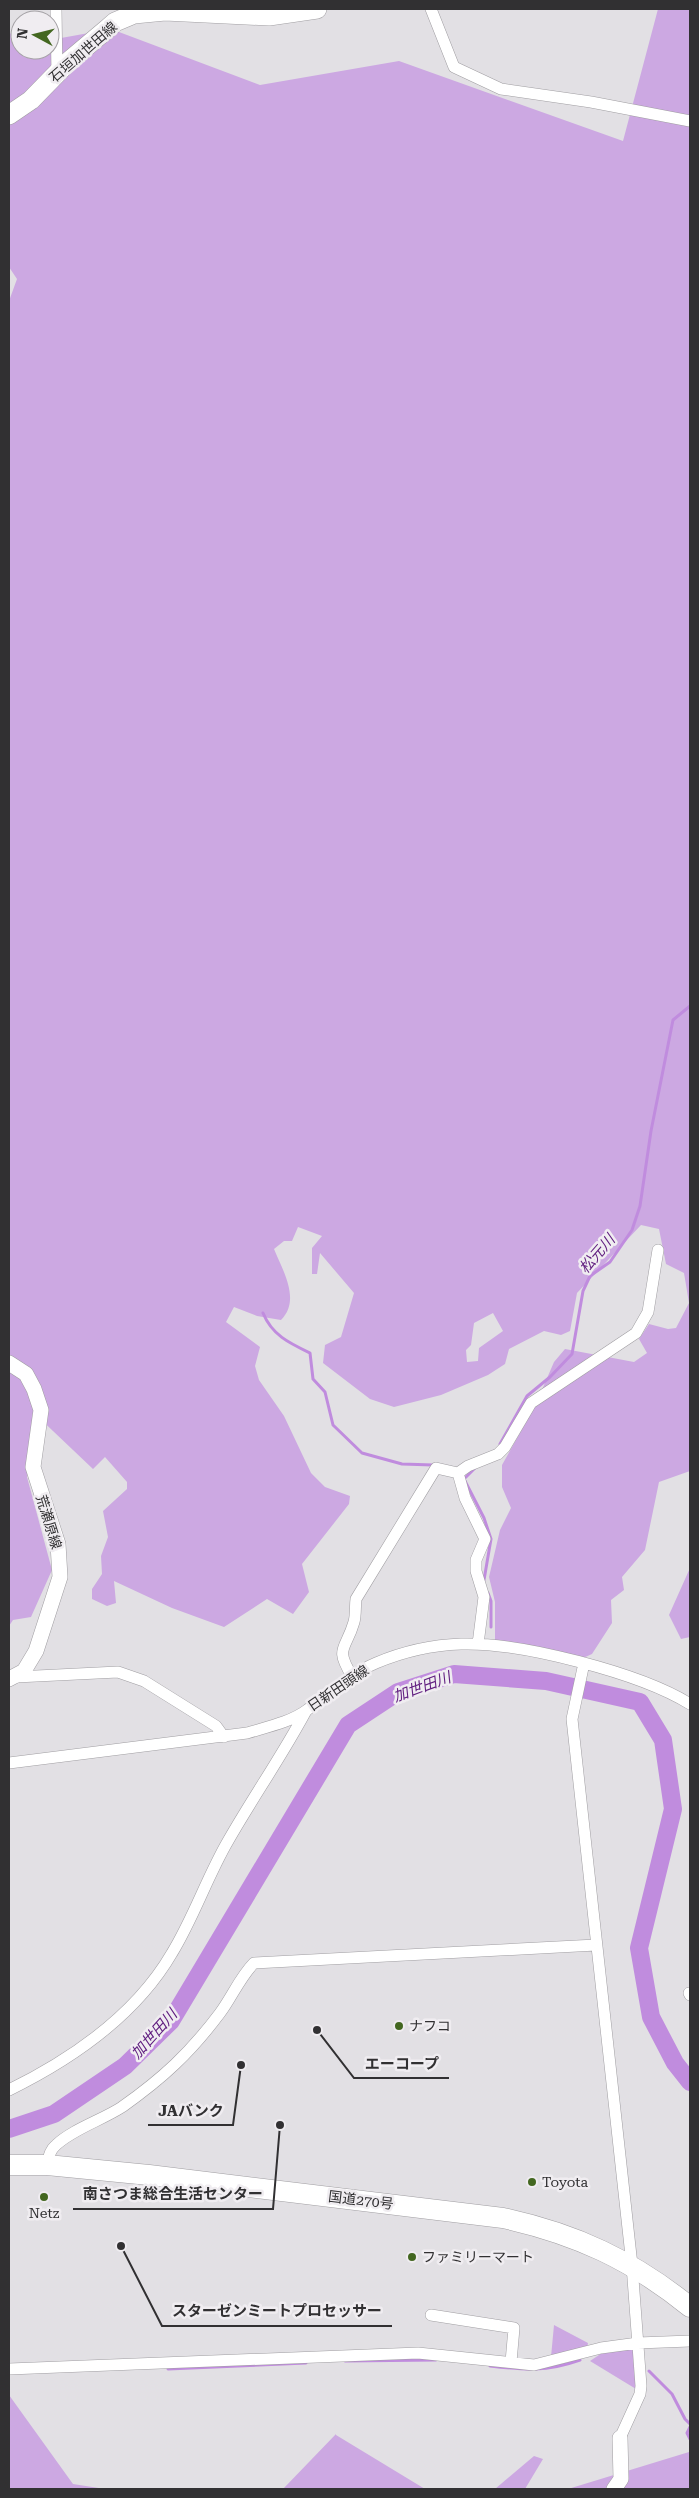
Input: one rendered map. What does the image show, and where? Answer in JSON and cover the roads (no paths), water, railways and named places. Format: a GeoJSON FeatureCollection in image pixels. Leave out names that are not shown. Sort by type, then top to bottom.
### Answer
{"type":"FeatureCollection","features":[{"type":"Feature","properties":{"kind":"highway","name":"国道270号"},"geometry":{"type":"LineString","coordinates":[[9,2165],[47,2165],[503,2218],[556,2231],[580,2240],[632,2265],[690,2308]]}},
{"type":"Feature","properties":{"kind":"main road","name":"石垣加世田線"},"geometry":{"type":"LineString","coordinates":[[9,115],[31,100],[115,22],[134,14],[165,11],[269,16],[317,9]]}},
{"type":"Feature","properties":{"kind":"street"},"geometry":{"type":"LineString","coordinates":[[56,9],[57,74]]}},
{"type":"Feature","properties":{"kind":"street"},"geometry":{"type":"LineString","coordinates":[[430,9],[454,67],[501,89],[591,102],[690,121]]}},
{"type":"Feature","properties":{"kind":"street"},"geometry":{"type":"LineString","coordinates":[[352,1676],[343,1661],[342,1653],[355,1619],[356,1599],[436,1468],[458,1473],[468,1466],[498,1454],[505,1447],[531,1402],[636,1333],[648,1312],[658,1250]]}},
{"type":"Feature","properties":{"kind":"street","name":"荒瀬原線"},"geometry":{"type":"LineString","coordinates":[[9,1363],[26,1374],[34,1389],[41,1410],[33,1467],[58,1544],[60,1577],[36,1651],[24,1671],[12,1678]]}},
{"type":"Feature","properties":{"kind":"street"},"geometry":{"type":"LineString","coordinates":[[458,1473],[465,1498],[485,1539],[476,1560],[476,1571],[484,1597],[478,1644]]}},
{"type":"Feature","properties":{"kind":"street","name":"日新田頭線"},"geometry":{"type":"LineString","coordinates":[[9,1763],[224,1737],[272,1726],[306,1711],[328,1692],[375,1664],[421,1649],[461,1644],[478,1644],[521,1650],[583,1666],[670,1692],[690,1704]]}},
{"type":"Feature","properties":{"kind":"street"},"geometry":{"type":"LineString","coordinates":[[583,1666],[573,1717],[596,1945],[632,2265],[640,2394],[620,2438],[621,2479],[614,2489]]}},
{"type":"Feature","properties":{"kind":"street"},"geometry":{"type":"LineString","coordinates":[[12,1678],[118,1672],[144,1681],[216,1726],[224,1737]]}},
{"type":"Feature","properties":{"kind":"street"},"geometry":{"type":"LineString","coordinates":[[670,1692],[690,1691]]}},
{"type":"Feature","properties":{"kind":"street"},"geometry":{"type":"LineString","coordinates":[[9,2090],[64,2059],[104,2030],[133,2006],[147,1989],[172,1954],[227,1842],[284,1751],[306,1711]]}},
{"type":"Feature","properties":{"kind":"street"},"geometry":{"type":"LineString","coordinates":[[47,2165],[48,2156],[56,2145],[108,2116],[159,2081],[198,2043],[232,1998],[247,1970],[254,1963],[596,1945]]}},
{"type":"Feature","properties":{"kind":"street"},"geometry":{"type":"LineString","coordinates":[[431,2315],[514,2328],[511,2362]]}},
{"type":"Feature","properties":{"kind":"street"},"geometry":{"type":"LineString","coordinates":[[9,2369],[418,2353],[542,2365],[601,2348],[638,2342],[690,2341]]}},
{"type":"Feature","properties":{"kind":"waterway","name":"松元川"},"geometry":{"type":"LineString","coordinates":[[500,1444],[527,1396],[550,1377],[572,1354],[583,1291],[590,1276],[610,1262],[632,1230],[640,1206],[651,1131],[673,1020],[690,1006]]}},
{"type":"Feature","properties":{"kind":"waterway"},"geometry":{"type":"LineString","coordinates":[[263,1313],[276,1333],[288,1342],[310,1353],[313,1379],[325,1392],[333,1425],[362,1453],[402,1464],[433,1465]]}},
{"type":"Feature","properties":{"kind":"waterway","name":"松元川"},"geometry":{"type":"LineString","coordinates":[[475,1468],[464,1479],[484,1518],[491,1539],[484,1580]]}},
{"type":"Feature","properties":{"kind":"waterway","name":"松元川"},"geometry":{"type":"LineString","coordinates":[[488,1593],[491,1601],[491,1627]]}},
{"type":"Feature","properties":{"kind":"waterway","name":"加世田川"},"geometry":{"type":"LineString","coordinates":[[9,2129],[54,2114],[125,2066],[171,2021],[348,1725],[398,1692],[454,1674],[546,1681],[640,1702],[663,1740],[673,1809],[639,1948],[651,2017],[675,2063],[690,2082]]}},
{"type":"Feature","properties":{"kind":"waterway"},"geometry":{"type":"LineString","coordinates":[[345,2361],[436,2360]]}},
{"type":"Feature","properties":{"kind":"waterway"},"geometry":{"type":"LineString","coordinates":[[490,2366],[535,2369],[557,2367],[580,2360]]}},
{"type":"Feature","properties":{"kind":"waterway"},"geometry":{"type":"LineString","coordinates":[[168,2369],[306,2363]]}},
{"type":"Feature","properties":{"kind":"waterway"},"geometry":{"type":"LineString","coordinates":[[649,2371],[672,2394],[685,2419],[690,2424]]}},
{"type":"Feature","properties":{"kind":"waterway"},"geometry":{"type":"LineString","coordinates":[[690,2427],[687,2433],[690,2439]]}},
{"type":"Feature","properties":{"kind":"place","name":"ナフコ"},"geometry":{"type":"Point","coordinates":[399,2026]}},
{"type":"Feature","properties":{"kind":"place","name":"エーコープ"},"geometry":{"type":"Point","coordinates":[317,2030]}},
{"type":"Feature","properties":{"kind":"place","name":"JAバンク"},"geometry":{"type":"Point","coordinates":[241,2065]}},
{"type":"Feature","properties":{"kind":"place","name":"南さつま総合生活センター"},"geometry":{"type":"Point","coordinates":[280,2125]}},
{"type":"Feature","properties":{"kind":"place","name":"Toyota"},"geometry":{"type":"Point","coordinates":[532,2182]}},
{"type":"Feature","properties":{"kind":"place","name":"Netz"},"geometry":{"type":"Point","coordinates":[44,2197]}},
{"type":"Feature","properties":{"kind":"place","name":"スターゼンミートプロセッサー"},"geometry":{"type":"Point","coordinates":[121,2246]}},
{"type":"Feature","properties":{"kind":"place","name":"ファミリーマート"},"geometry":{"type":"Point","coordinates":[412,2257]}}]}
